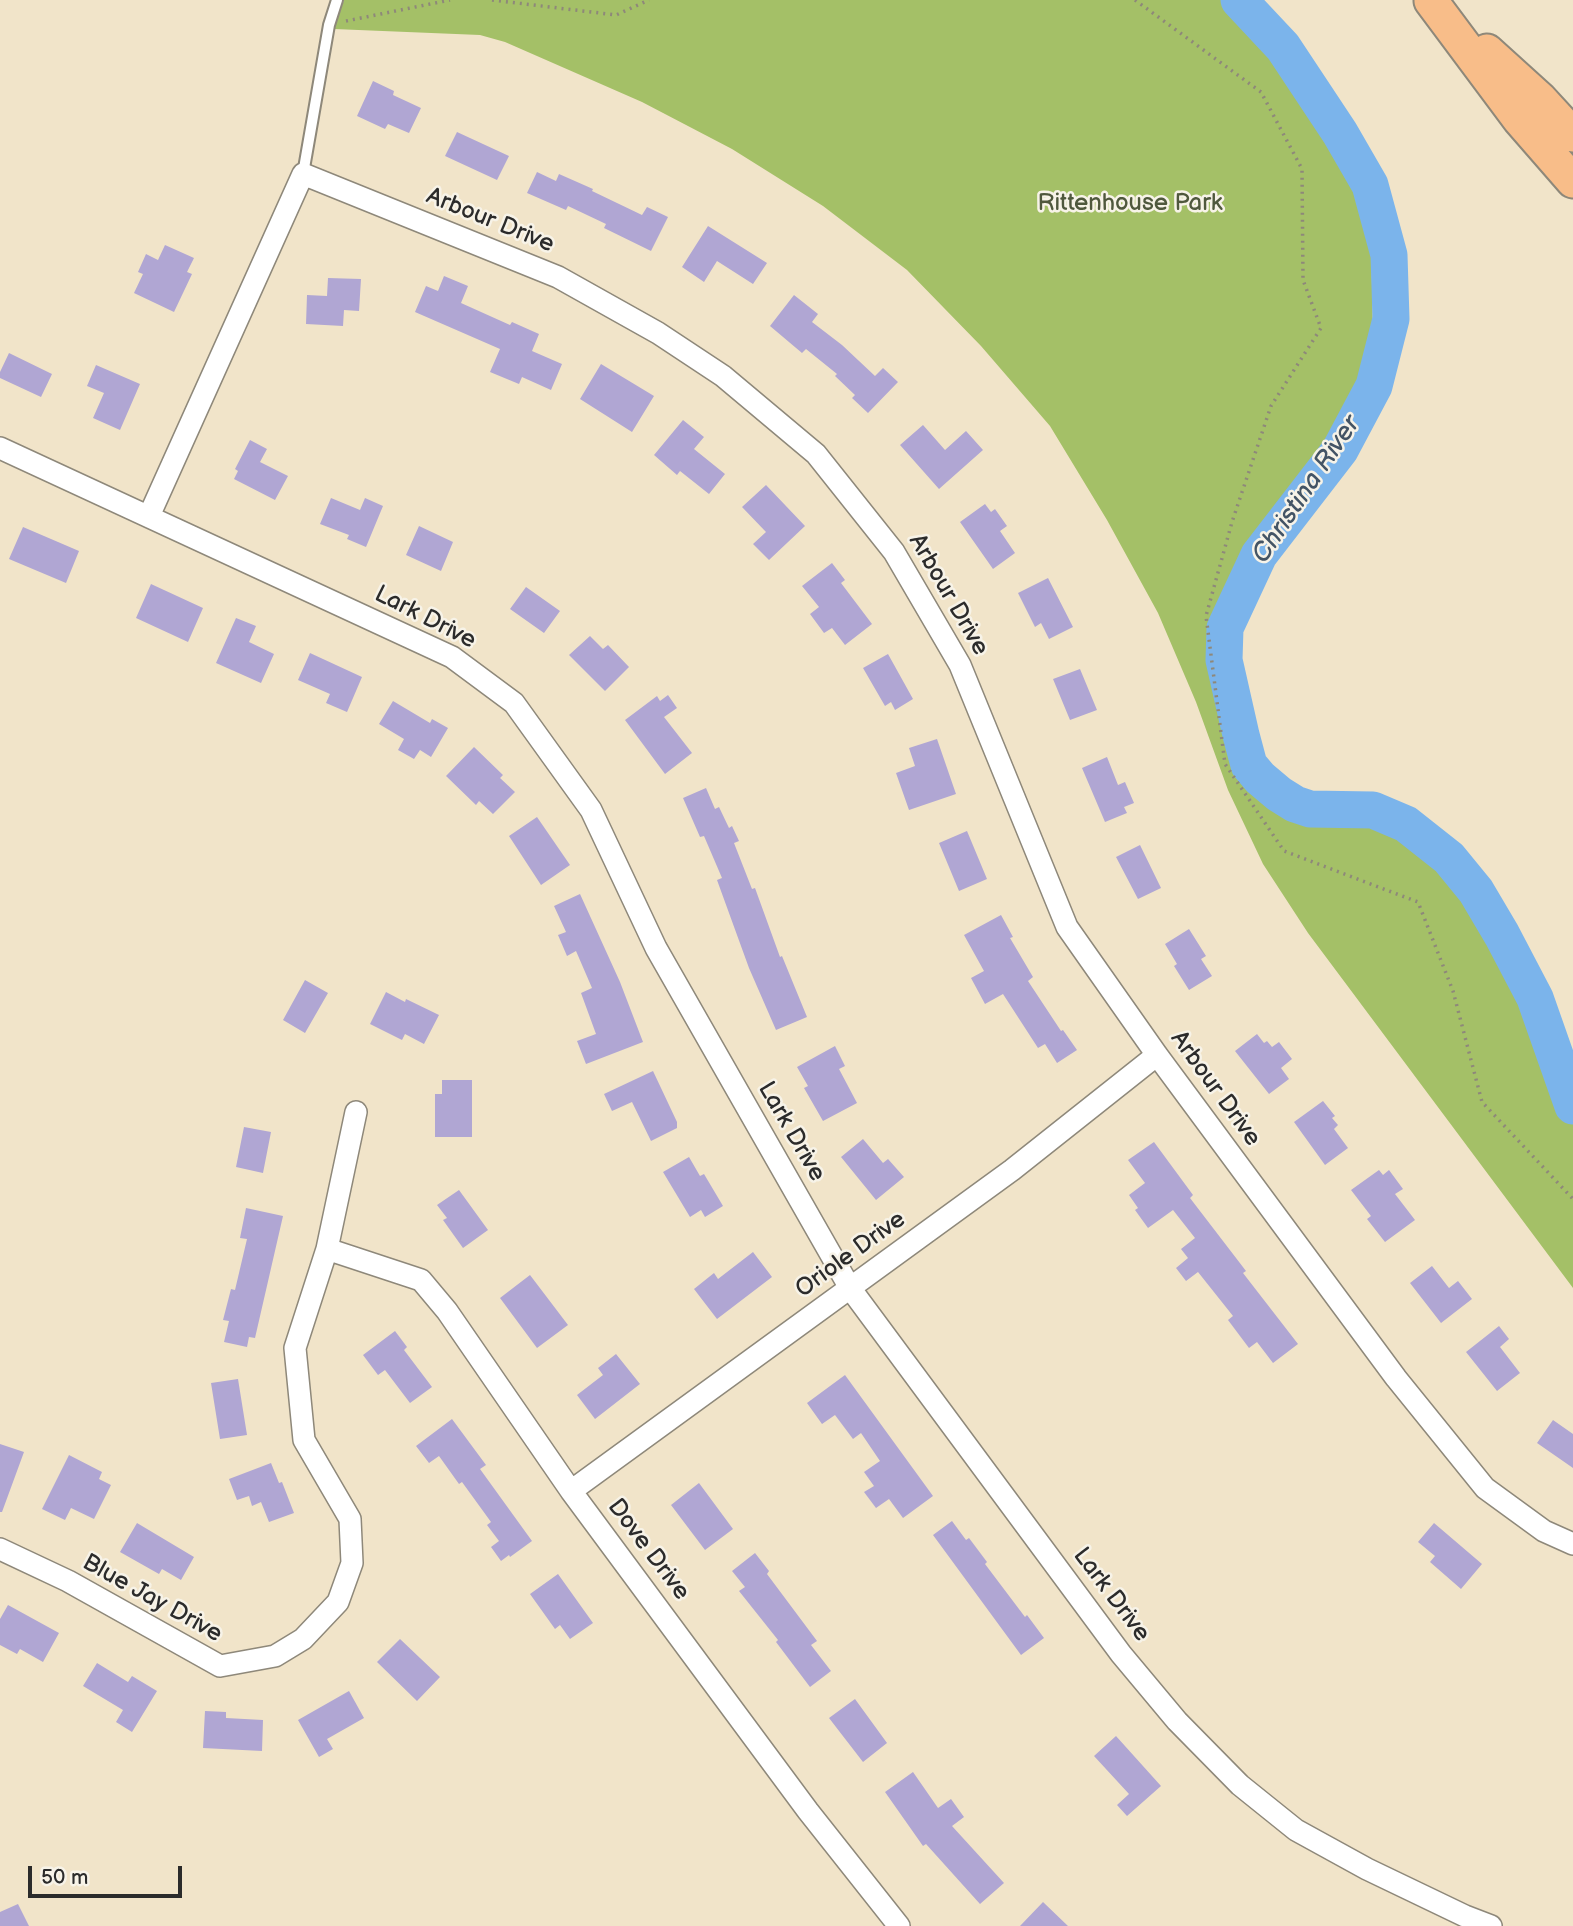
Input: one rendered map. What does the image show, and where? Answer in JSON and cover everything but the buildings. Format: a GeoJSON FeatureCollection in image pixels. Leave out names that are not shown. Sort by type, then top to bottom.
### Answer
{"type":"FeatureCollection","features":[{"type":"Feature","properties":{"kind":"main road"},"geometry":{"type":"LineString","coordinates":[[1431,1],[1540,99],[1573,135]]}},
{"type":"Feature","properties":{"kind":"main road"},"geometry":{"type":"LineString","coordinates":[[1431,1],[1519,120],[1573,181]]}},
{"type":"Feature","properties":{"kind":"street"},"geometry":{"type":"LineString","coordinates":[[149,516],[303,174]]}},
{"type":"Feature","properties":{"kind":"street","name":"Arbour Drive"},"geometry":{"type":"LineString","coordinates":[[303,174],[558,277],[658,333],[723,376],[816,454],[894,552],[960,666],[1067,927],[1157,1055],[1396,1378],[1485,1489],[1544,1531],[1573,1544]]}},
{"type":"Feature","properties":{"kind":"street","name":"Lark Drive"},"geometry":{"type":"LineString","coordinates":[[0,448],[452,657],[514,703],[591,810],[656,948],[850,1288],[1121,1654],[1177,1721],[1240,1785],[1296,1830],[1367,1869],[1491,1926]]}},
{"type":"Feature","properties":{"kind":"street","name":"Oriole Drive"},"geometry":{"type":"LineString","coordinates":[[571,1491],[1012,1170],[1157,1055]]}},
{"type":"Feature","properties":{"kind":"street","name":"Blue Jay Drive"},"geometry":{"type":"LineString","coordinates":[[0,1549],[68,1581],[220,1666],[275,1656],[303,1639],[338,1602],[352,1563],[350,1519],[304,1440],[295,1348],[327,1249],[356,1112]]}},
{"type":"Feature","properties":{"kind":"street","name":"Dove Drive"},"geometry":{"type":"LineString","coordinates":[[327,1249],[421,1280],[447,1311],[571,1491],[808,1811],[899,1926]]}},
{"type":"Feature","properties":{"kind":"lane"},"geometry":{"type":"LineString","coordinates":[[303,174],[329,25],[337,0]]}},
{"type":"Feature","properties":{"kind":"path"},"geometry":{"type":"LineString","coordinates":[[329,25],[450,0]]}},
{"type":"Feature","properties":{"kind":"path"},"geometry":{"type":"LineString","coordinates":[[492,0],[617,15],[649,0]]}},
{"type":"Feature","properties":{"kind":"path"},"geometry":{"type":"LineString","coordinates":[[1135,0],[1261,92],[1302,169],[1303,280],[1321,328],[1271,406],[1232,522],[1206,616],[1225,764],[1284,851],[1418,902],[1453,990],[1482,1102],[1573,1199]]}},
{"type":"Feature","properties":{"kind":"green space","name":"Rittenhouse Park"},"geometry":{"type":"Polygon","coordinates":[[[344,0],[1233,0],[1370,185],[1374,386],[1340,450],[1259,555],[1225,628],[1224,660],[1241,735],[1249,765],[1279,794],[1310,809],[1373,810],[1406,824],[1449,858],[1476,891],[1535,998],[1573,1106],[1573,1288],[1308,933],[1263,864],[1228,790],[1196,702],[1158,613],[1107,520],[1050,426],[981,346],[907,270],[823,206],[732,149],[642,102],[505,42],[480,35],[334,29],[344,0]]]}},
{"type":"Feature","properties":{"kind":"waterway","name":"Christina River"},"geometry":{"type":"LineString","coordinates":[[1239,0],[1283,47],[1340,133],[1370,185],[1389,255],[1391,319],[1374,386],[1340,450],[1259,555],[1225,628],[1224,660],[1249,765],[1260,778],[1295,804],[1310,809],[1373,810],[1406,824],[1449,858],[1476,891],[1535,998],[1573,1106]]}}]}
